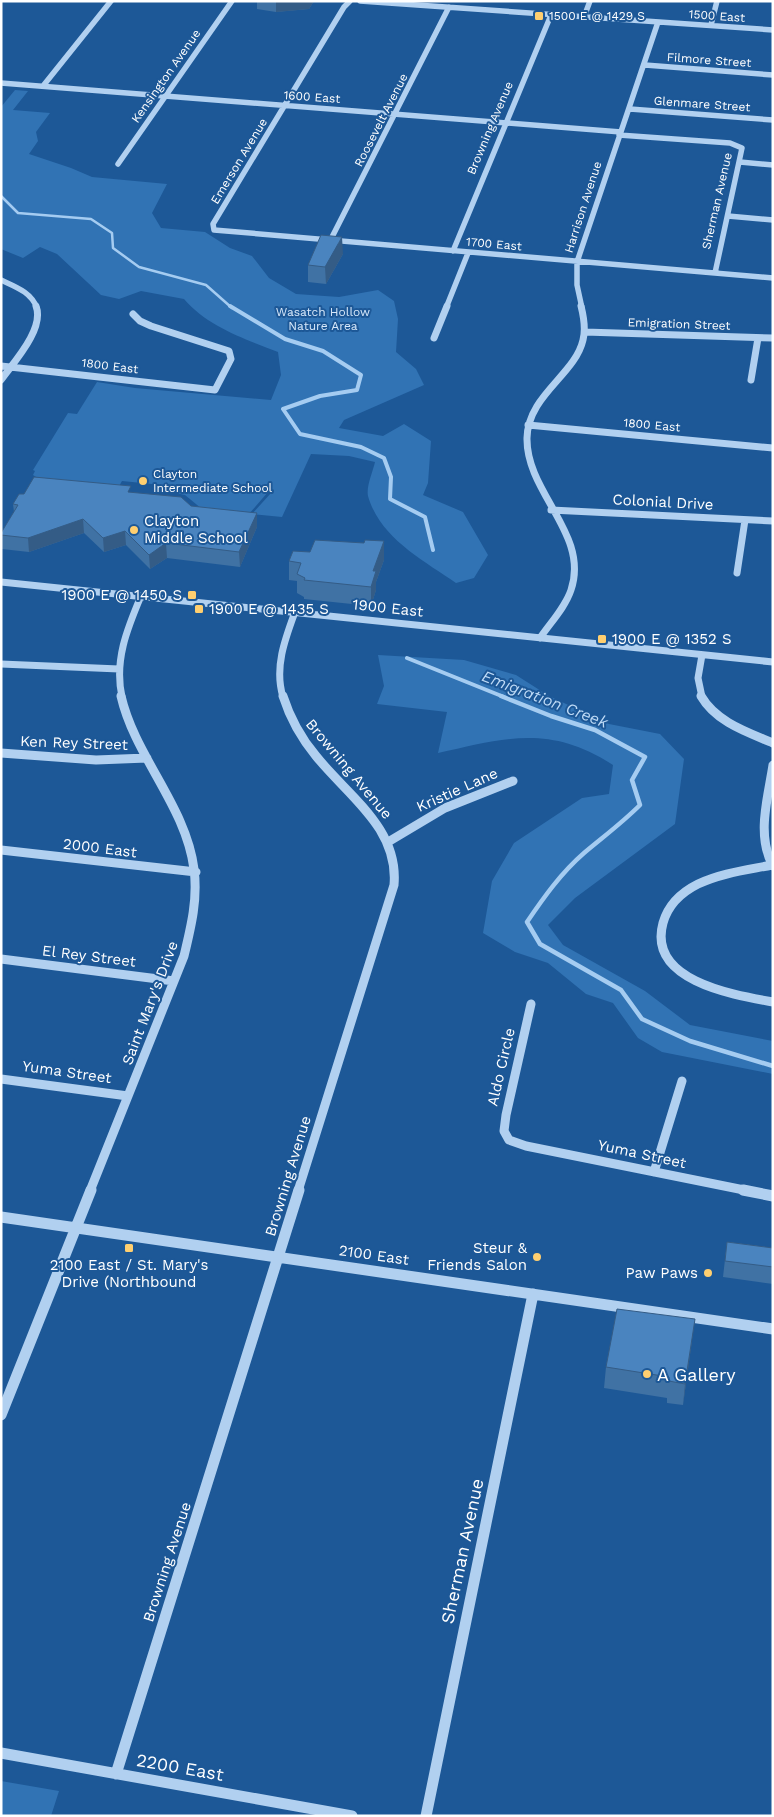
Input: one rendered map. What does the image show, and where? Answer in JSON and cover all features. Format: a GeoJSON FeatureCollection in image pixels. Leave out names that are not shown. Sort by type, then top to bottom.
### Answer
{"type":"FeatureCollection","features":[{"type":"Feature","properties":{"kind":"street"},"geometry":{"type":"LineString","coordinates":[[43,86],[111,1]]}},
{"type":"Feature","properties":{"kind":"street","name":"Kensington Avenue"},"geometry":{"type":"LineString","coordinates":[[118,164],[232,1]]}},
{"type":"Feature","properties":{"kind":"street","name":"Emerson Avenue"},"geometry":{"type":"LineString","coordinates":[[214,230],[213,224],[344,7],[350,1]]}},
{"type":"Feature","properties":{"kind":"street","name":"1500 East"},"geometry":{"type":"LineString","coordinates":[[360,1],[773,30]]}},
{"type":"Feature","properties":{"kind":"street"},"geometry":{"type":"LineString","coordinates":[[463,8],[467,1]]}},
{"type":"Feature","properties":{"kind":"street"},"geometry":{"type":"LineString","coordinates":[[584,17],[590,1]]}},
{"type":"Feature","properties":{"kind":"street"},"geometry":{"type":"LineString","coordinates":[[711,25],[717,1]]}},
{"type":"Feature","properties":{"kind":"street","name":"Roosevelt Avenue"},"geometry":{"type":"LineString","coordinates":[[330,241],[449,7]]}},
{"type":"Feature","properties":{"kind":"street","name":"Browning Avenue"},"geometry":{"type":"LineString","coordinates":[[453,252],[551,14]]}},
{"type":"Feature","properties":{"kind":"street","name":"Harrison Avenue"},"geometry":{"type":"LineString","coordinates":[[584,332],[576,284],[577,262],[658,22]]}},
{"type":"Feature","properties":{"kind":"street","name":"Filmore Street"},"geometry":{"type":"LineString","coordinates":[[645,65],[773,75]]}},
{"type":"Feature","properties":{"kind":"street","name":"1600 East"},"geometry":{"type":"LineString","coordinates":[[1,83],[506,122],[730,143]]}},
{"type":"Feature","properties":{"kind":"street","name":"Glenmare Street"},"geometry":{"type":"LineString","coordinates":[[630,109],[773,120]]}},
{"type":"Feature","properties":{"kind":"street","name":"Sherman Avenue"},"geometry":{"type":"LineString","coordinates":[[715,273],[742,148],[730,143]]}},
{"type":"Feature","properties":{"kind":"street"},"geometry":{"type":"LineString","coordinates":[[740,162],[773,165]]}},
{"type":"Feature","properties":{"kind":"street"},"geometry":{"type":"LineString","coordinates":[[728,216],[773,220]]}},
{"type":"Feature","properties":{"kind":"street","name":"1700 East"},"geometry":{"type":"LineString","coordinates":[[214,230],[773,278]]}},
{"type":"Feature","properties":{"kind":"street"},"geometry":{"type":"LineString","coordinates":[[434,338],[468,253]]}},
{"type":"Feature","properties":{"kind":"street"},"geometry":{"type":"LineString","coordinates":[[1,280],[25,291],[38,306],[41,316],[36,329],[1,380]]}},
{"type":"Feature","properties":{"kind":"street"},"geometry":{"type":"LineString","coordinates":[[133,314],[140,321],[151,326],[229,351],[231,359],[215,390]]}},
{"type":"Feature","properties":{"kind":"street"},"geometry":{"type":"LineString","coordinates":[[540,638],[571,590],[576,572],[575,557],[568,536],[551,510],[531,469],[528,451],[528,425],[538,404],[582,346],[584,332]]}},
{"type":"Feature","properties":{"kind":"street","name":"Emigration Street"},"geometry":{"type":"LineString","coordinates":[[584,332],[773,338]]}},
{"type":"Feature","properties":{"kind":"street"},"geometry":{"type":"LineString","coordinates":[[751,380],[758,338]]}},
{"type":"Feature","properties":{"kind":"street","name":"1800 East"},"geometry":{"type":"LineString","coordinates":[[1,366],[215,390]]}},
{"type":"Feature","properties":{"kind":"street","name":"1800 East"},"geometry":{"type":"LineString","coordinates":[[528,425],[773,448]]}},
{"type":"Feature","properties":{"kind":"street","name":"Colonial Drive"},"geometry":{"type":"LineString","coordinates":[[551,510],[773,521]]}},
{"type":"Feature","properties":{"kind":"street"},"geometry":{"type":"LineString","coordinates":[[737,573],[745,520]]}},
{"type":"Feature","properties":{"kind":"street","name":"1900 East"},"geometry":{"type":"LineString","coordinates":[[1,582],[773,662]]}},
{"type":"Feature","properties":{"kind":"street","name":"Saint Mary's Drive"},"geometry":{"type":"LineString","coordinates":[[1,1414],[184,956],[195,913],[196,872],[187,835],[146,758],[126,711],[118,669],[126,632],[141,596]]}},
{"type":"Feature","properties":{"kind":"street","name":"Browning Avenue"},"geometry":{"type":"LineString","coordinates":[[116,1774],[394,885],[394,856],[388,842],[377,825],[305,744],[286,710],[280,680],[280,664],[282,648],[295,612]]}},
{"type":"Feature","properties":{"kind":"street"},"geometry":{"type":"LineString","coordinates":[[702,655],[698,684],[699,691],[709,707],[726,721],[773,743]]}},
{"type":"Feature","properties":{"kind":"street"},"geometry":{"type":"LineString","coordinates":[[1,664],[118,669]]}},
{"type":"Feature","properties":{"kind":"street","name":"Ken Rey Street"},"geometry":{"type":"LineString","coordinates":[[1,753],[96,760],[146,758]]}},
{"type":"Feature","properties":{"kind":"street"},"geometry":{"type":"LineString","coordinates":[[773,765],[763,845],[772,866],[714,878],[688,890],[666,912],[660,940],[670,960],[690,978],[718,991],[773,1002]]}},
{"type":"Feature","properties":{"kind":"street","name":"Kristie Lane"},"geometry":{"type":"LineString","coordinates":[[388,842],[445,808],[513,781]]}},
{"type":"Feature","properties":{"kind":"street","name":"2000 East"},"geometry":{"type":"LineString","coordinates":[[1,850],[196,872]]}},
{"type":"Feature","properties":{"kind":"street","name":"El Rey Street"},"geometry":{"type":"LineString","coordinates":[[1,959],[174,981]]}},
{"type":"Feature","properties":{"kind":"street","name":"Aldo Circle"},"geometry":{"type":"LineString","coordinates":[[507,1136],[504,1131],[506,1115],[531,1004]]}},
{"type":"Feature","properties":{"kind":"street","name":"Yuma Street"},"geometry":{"type":"LineString","coordinates":[[1,1078],[128,1096]]}},
{"type":"Feature","properties":{"kind":"street"},"geometry":{"type":"LineString","coordinates":[[654,1172],[682,1081]]}},
{"type":"Feature","properties":{"kind":"street","name":"Yuma Street"},"geometry":{"type":"LineString","coordinates":[[507,1136],[514,1143],[526,1146],[773,1196]]}},
{"type":"Feature","properties":{"kind":"street","name":"2100 East"},"geometry":{"type":"LineString","coordinates":[[1,1217],[773,1329]]}},
{"type":"Feature","properties":{"kind":"street","name":"Sherman Avenue"},"geometry":{"type":"LineString","coordinates":[[426,1816],[533,1294]]}},
{"type":"Feature","properties":{"kind":"street","name":"2200 East"},"geometry":{"type":"LineString","coordinates":[[1,1753],[352,1816]]}},
{"type":"Feature","properties":{"kind":"green space","name":"Wasatch Hollow Nature Area"},"geometry":{"type":"Polygon","coordinates":[[[15,90],[28,91],[13,110],[50,113],[36,132],[38,141],[29,154],[92,177],[167,184],[152,213],[161,228],[205,232],[230,248],[252,256],[269,278],[296,294],[339,297],[378,290],[394,301],[398,319],[396,352],[416,369],[424,385],[344,420],[339,428],[383,436],[404,424],[431,441],[428,483],[423,495],[463,512],[488,555],[474,578],[456,583],[404,547],[392,536],[374,511],[368,496],[375,462],[349,456],[311,454],[282,517],[252,514],[271,493],[266,489],[271,483],[269,482],[262,490],[268,492],[249,514],[202,509],[185,495],[175,493],[178,488],[172,486],[122,481],[118,488],[36,477],[33,475],[35,471],[33,470],[68,413],[77,414],[97,382],[135,388],[271,400],[281,375],[278,352],[216,325],[184,299],[141,291],[119,299],[101,295],[57,254],[40,247],[23,258],[1,249],[1,107],[15,90]]]}},
{"type":"Feature","properties":{"kind":"green space"},"geometry":{"type":"Polygon","coordinates":[[[378,655],[464,660],[516,675],[549,696],[609,724],[660,734],[684,759],[675,824],[575,898],[548,925],[563,945],[645,991],[690,1025],[773,1041],[773,1074],[662,1052],[638,1038],[613,1003],[586,994],[548,963],[515,952],[483,933],[492,881],[514,843],[582,798],[609,794],[613,765],[590,752],[548,739],[506,739],[438,753],[447,712],[377,704],[384,686],[378,655]]]}},
{"type":"Feature","properties":{"kind":"green space"},"geometry":{"type":"Polygon","coordinates":[[[1,1781],[59,1791],[51,1816],[1,1816],[1,1781]]]}},
{"type":"Feature","properties":{"kind":"building"},"geometry":{"type":"Polygon","coordinates":[[[321,235],[342,237],[325,267],[308,265],[321,235]]]}},
{"type":"Feature","properties":{"kind":"building","name":"Clayton Middle School"},"geometry":{"type":"Polygon","coordinates":[[[34,477],[131,486],[128,492],[181,497],[191,506],[257,513],[239,552],[166,543],[149,555],[125,531],[103,538],[83,519],[28,538],[1,535],[18,505],[13,504],[19,494],[24,494],[34,477]]]}},
{"type":"Feature","properties":{"kind":"building"},"geometry":{"type":"Polygon","coordinates":[[[315,540],[364,543],[365,540],[384,541],[373,571],[376,571],[371,587],[304,580],[305,578],[297,574],[301,563],[289,561],[293,551],[310,552],[315,540]]]}},
{"type":"Feature","properties":{"kind":"building"},"geometry":{"type":"Polygon","coordinates":[[[727,1242],[773,1248],[773,1267],[725,1261],[727,1242]]]}},
{"type":"Feature","properties":{"kind":"building","name":"A Gallery"},"geometry":{"type":"Polygon","coordinates":[[[617,1309],[695,1319],[685,1384],[669,1381],[669,1377],[606,1367],[617,1309]]]}},
{"type":"Feature","properties":{"kind":"waterway","name":"Emigration Creek"},"geometry":{"type":"LineString","coordinates":[[1,196],[18,213],[91,219],[112,233],[113,248],[139,267],[206,285],[232,308]]}},
{"type":"Feature","properties":{"kind":"waterway","name":"Emigration Creek"},"geometry":{"type":"LineString","coordinates":[[230,306],[285,339],[323,351],[361,375],[357,390],[320,396],[283,409],[300,434],[361,447],[384,458],[391,477],[390,499],[425,517],[433,550]]}},
{"type":"Feature","properties":{"kind":"waterway","name":"Emigration Creek"},"geometry":{"type":"LineString","coordinates":[[407,658],[504,697]]}},
{"type":"Feature","properties":{"kind":"waterway","name":"Emigration Creek"},"geometry":{"type":"LineString","coordinates":[[501,696],[551,716],[595,730],[645,757],[632,780],[640,805],[584,853],[560,877],[527,922],[540,944],[621,990],[642,1019],[690,1041],[773,1066]]}},
{"type":"Feature","properties":{"kind":"place","name":"1500 E @ 1429 S"},"geometry":{"type":"Point","coordinates":[539,16]}},
{"type":"Feature","properties":{"kind":"place","name":"Clayton Intermediate School"},"geometry":{"type":"Point","coordinates":[143,481]}},
{"type":"Feature","properties":{"kind":"place","name":"Clayton Middle School"},"geometry":{"type":"Point","coordinates":[134,530]}},
{"type":"Feature","properties":{"kind":"place","name":"1900 E @ 1450 S"},"geometry":{"type":"Point","coordinates":[192,595]}},
{"type":"Feature","properties":{"kind":"place","name":"1900 E @ 1435 S"},"geometry":{"type":"Point","coordinates":[199,609]}},
{"type":"Feature","properties":{"kind":"place","name":"1900 E @ 1352 S"},"geometry":{"type":"Point","coordinates":[602,639]}},
{"type":"Feature","properties":{"kind":"place","name":"2100 East / St. Mary's Drive (Northbound"},"geometry":{"type":"Point","coordinates":[129,1248]}},
{"type":"Feature","properties":{"kind":"place","name":"Steur & Friends Salon"},"geometry":{"type":"Point","coordinates":[537,1257]}},
{"type":"Feature","properties":{"kind":"place","name":"Paw Paws"},"geometry":{"type":"Point","coordinates":[708,1273]}},
{"type":"Feature","properties":{"kind":"place","name":"A Gallery"},"geometry":{"type":"Point","coordinates":[647,1374]}}]}
